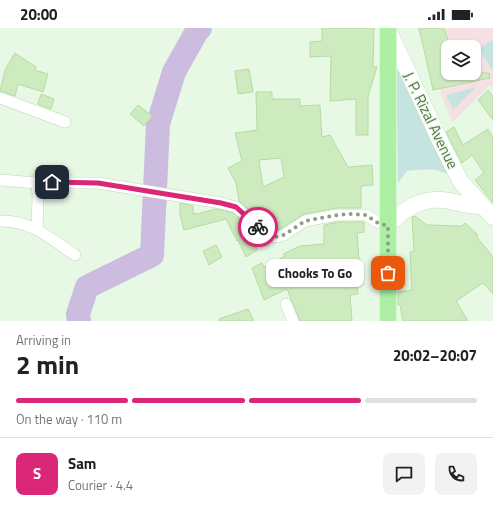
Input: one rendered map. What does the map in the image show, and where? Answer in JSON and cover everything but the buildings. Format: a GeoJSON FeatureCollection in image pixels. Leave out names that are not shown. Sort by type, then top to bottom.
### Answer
{"type":"FeatureCollection","features":[{"type":"Feature","properties":{"kind":"main road","name":"J. P. Rizal Avenue"},"geometry":{"type":"LineString","coordinates":[[388,28],[442,147],[461,182],[488,212]]}},
{"type":"Feature","properties":{"kind":"main road"},"geometry":{"type":"LineString","coordinates":[[388,28],[388,321]]}},
{"type":"Feature","properties":{"kind":"main road","name":"J. P. Rizal Avenue"},"geometry":{"type":"LineString","coordinates":[[388,226],[408,208],[429,200],[442,200],[465,204],[488,212]]}},
{"type":"Feature","properties":{"kind":"street"},"geometry":{"type":"LineString","coordinates":[[0,98],[65,122]]}},
{"type":"Feature","properties":{"kind":"street"},"geometry":{"type":"LineString","coordinates":[[0,180],[37,183],[98,183],[221,203],[236,207],[268,235],[276,237],[284,235],[305,221],[337,215],[366,215],[376,222],[388,226]]}},
{"type":"Feature","properties":{"kind":"street"},"geometry":{"type":"LineString","coordinates":[[36,230],[38,196],[37,183]]}},
{"type":"Feature","properties":{"kind":"street"},"geometry":{"type":"LineString","coordinates":[[0,221],[11,220],[25,224],[75,255]]}},
{"type":"Feature","properties":{"kind":"street"},"geometry":{"type":"LineString","coordinates":[[286,304],[293,321]]}},
{"type":"Feature","properties":{"kind":"shaded area"},"geometry":{"type":"Polygon","coordinates":[[[417,28],[493,28],[493,88],[490,85],[452,123],[417,28]]]}},
{"type":"Feature","properties":{"kind":"shaded area"},"geometry":{"type":"Polygon","coordinates":[[[493,39],[493,71],[481,52],[481,48],[493,39]]]}},
{"type":"Feature","properties":{"kind":"shaded area"},"geometry":{"type":"Polygon","coordinates":[[[396,50],[459,179],[439,171],[407,171],[398,183],[396,50]]]}},
{"type":"Feature","properties":{"kind":"shaded area"},"geometry":{"type":"Polygon","coordinates":[[[476,87],[453,110],[446,95],[476,87]]]}},
{"type":"Feature","properties":{"kind":"waterway"},"geometry":{"type":"LineString","coordinates":[[79,321],[78,314],[87,287],[152,255],[158,124],[174,72],[200,28]]}},
{"type":"Feature","properties":{"kind":"way so far"},"geometry":{"type":"LineString","coordinates":[[258,227],[268,235],[276,237],[284,235],[305,221],[337,215],[366,215],[376,222],[388,226],[388,273]]}},
{"type":"Feature","properties":{"kind":"place","name":"Chooks To Go"},"geometry":{"type":"Point","coordinates":[388,273]}},
{"type":"Feature","properties":{"kind":"route"},"geometry":{"type":"LineString","coordinates":[[52,182],[98,183],[221,203],[236,207],[258,227]]}}]}
